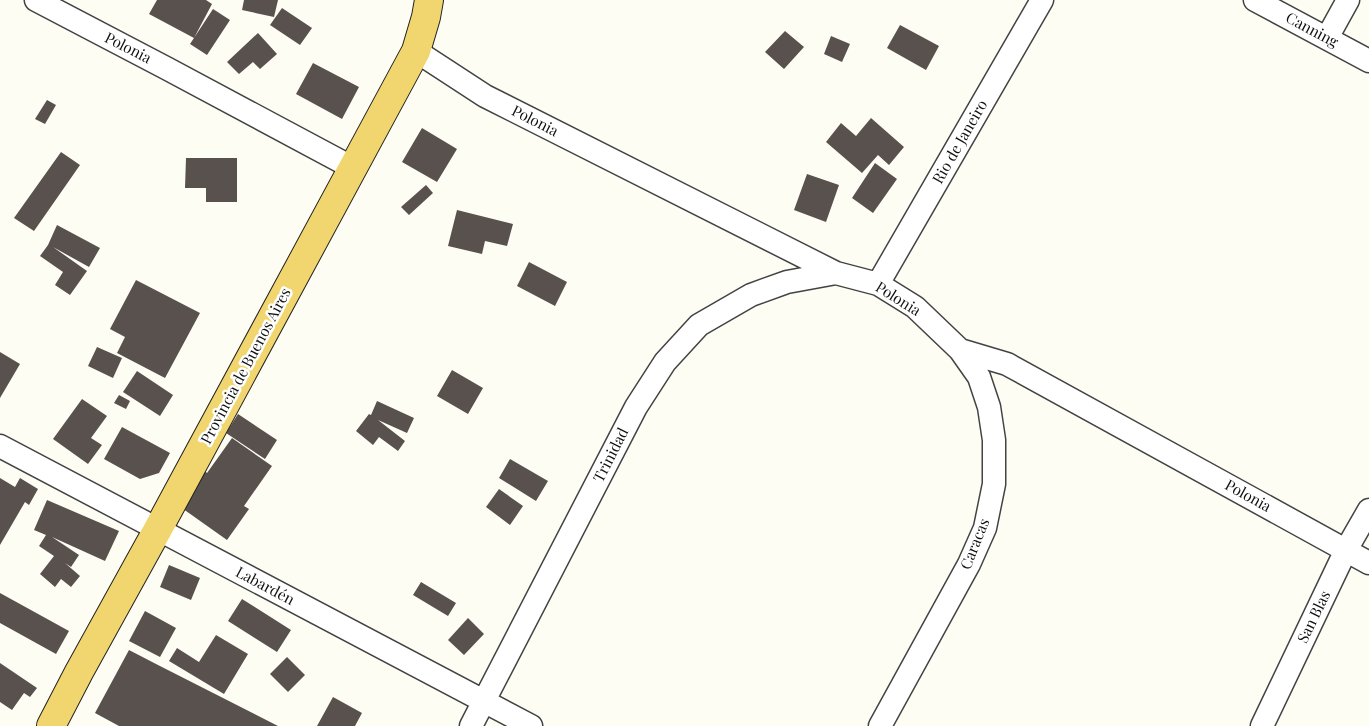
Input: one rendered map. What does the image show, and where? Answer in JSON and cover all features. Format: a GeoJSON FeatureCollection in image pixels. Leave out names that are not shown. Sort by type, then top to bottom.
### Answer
{"type":"FeatureCollection","features":[{"type":"Feature","properties":{"kind":"main road","name":"Provincia de Buenos Aires"},"geometry":{"type":"LineString","coordinates":[[51,726],[416,51],[429,0]]}},
{"type":"Feature","properties":{"kind":"street","name":"Polonia"},"geometry":{"type":"LineString","coordinates":[[36,0],[175,72],[352,168]]}},
{"type":"Feature","properties":{"kind":"street","name":"Rio de Janeiro"},"geometry":{"type":"LineString","coordinates":[[878,284],[1042,0]]}},
{"type":"Feature","properties":{"kind":"street","name":"Canning"},"geometry":{"type":"LineString","coordinates":[[1255,0],[1369,61]]}},
{"type":"Feature","properties":{"kind":"street"},"geometry":{"type":"LineString","coordinates":[[1327,38],[1348,0]]}},
{"type":"Feature","properties":{"kind":"street","name":"Polonia"},"geometry":{"type":"LineString","coordinates":[[416,51],[485,96],[836,274],[878,284],[915,307],[960,350],[1007,364],[1369,563]]}},
{"type":"Feature","properties":{"kind":"street","name":"Trinidad"},"geometry":{"type":"LineString","coordinates":[[471,726],[636,407],[665,362],[699,325],[751,295],[787,282],[836,274]]}},
{"type":"Feature","properties":{"kind":"street","name":"Caracas"},"geometry":{"type":"LineString","coordinates":[[880,726],[969,564],[985,528],[994,484],[994,440],[989,407],[979,377],[960,350]]}},
{"type":"Feature","properties":{"kind":"street","name":"Labardén"},"geometry":{"type":"LineString","coordinates":[[0,446],[531,726]]}},
{"type":"Feature","properties":{"kind":"street","name":"San Blas"},"geometry":{"type":"LineString","coordinates":[[1262,726],[1346,550],[1369,510]]}},
{"type":"Feature","properties":{"kind":"building"},"geometry":{"type":"Polygon","coordinates":[[[157,0],[206,0],[212,4],[194,38],[149,14],[157,0]]]}},
{"type":"Feature","properties":{"kind":"building"},"geometry":{"type":"Polygon","coordinates":[[[244,0],[278,0],[274,17],[242,10],[244,0]]]}},
{"type":"Feature","properties":{"kind":"building"},"geometry":{"type":"Polygon","coordinates":[[[282,8],[312,28],[300,45],[270,25],[282,8]]]}},
{"type":"Feature","properties":{"kind":"building"},"geometry":{"type":"Polygon","coordinates":[[[213,9],[230,20],[207,55],[190,44],[213,9]]]}},
{"type":"Feature","properties":{"kind":"building"},"geometry":{"type":"Polygon","coordinates":[[[900,25],[939,46],[926,70],[887,48],[900,25]]]}},
{"type":"Feature","properties":{"kind":"building"},"geometry":{"type":"Polygon","coordinates":[[[785,31],[804,47],[784,69],[765,52],[785,31]]]}},
{"type":"Feature","properties":{"kind":"building"},"geometry":{"type":"Polygon","coordinates":[[[258,33],[277,54],[260,69],[253,62],[239,74],[227,62],[258,33]]]}},
{"type":"Feature","properties":{"kind":"building"},"geometry":{"type":"Polygon","coordinates":[[[831,36],[850,44],[842,62],[824,54],[831,36]]]}},
{"type":"Feature","properties":{"kind":"building"},"geometry":{"type":"Polygon","coordinates":[[[313,63],[359,87],[342,119],[296,94],[313,63]]]}},
{"type":"Feature","properties":{"kind":"building"},"geometry":{"type":"Polygon","coordinates":[[[47,100],[56,105],[45,124],[35,119],[47,100]]]}},
{"type":"Feature","properties":{"kind":"building"},"geometry":{"type":"Polygon","coordinates":[[[871,118],[904,147],[889,165],[878,155],[862,173],[826,142],[841,123],[856,136],[871,118]]]}},
{"type":"Feature","properties":{"kind":"building"},"geometry":{"type":"Polygon","coordinates":[[[422,128],[457,149],[437,182],[402,162],[422,128]]]}},
{"type":"Feature","properties":{"kind":"building"},"geometry":{"type":"Polygon","coordinates":[[[61,152],[80,165],[34,231],[14,218],[61,152]]]}},
{"type":"Feature","properties":{"kind":"building"},"geometry":{"type":"Polygon","coordinates":[[[186,158],[237,158],[237,202],[206,202],[206,188],[185,188],[186,158]]]}},
{"type":"Feature","properties":{"kind":"building"},"geometry":{"type":"Polygon","coordinates":[[[875,163],[897,179],[873,213],[852,198],[875,163]]]}},
{"type":"Feature","properties":{"kind":"building"},"geometry":{"type":"Polygon","coordinates":[[[807,174],[839,185],[826,222],[794,210],[807,174]]]}},
{"type":"Feature","properties":{"kind":"building"},"geometry":{"type":"Polygon","coordinates":[[[426,185],[433,193],[409,215],[401,207],[426,185]]]}},
{"type":"Feature","properties":{"kind":"building"},"geometry":{"type":"Polygon","coordinates":[[[457,210],[513,224],[507,246],[485,241],[482,254],[448,246],[457,210]]]}},
{"type":"Feature","properties":{"kind":"building"},"geometry":{"type":"Polygon","coordinates":[[[57,225],[100,248],[89,267],[53,247],[87,271],[70,295],[55,285],[63,272],[40,256],[48,245],[57,225]]]}},
{"type":"Feature","properties":{"kind":"building"},"geometry":{"type":"Polygon","coordinates":[[[529,262],[567,282],[555,306],[517,286],[529,262]]]}},
{"type":"Feature","properties":{"kind":"building"},"geometry":{"type":"Polygon","coordinates":[[[136,280],[200,313],[165,378],[117,353],[125,337],[110,329],[136,280]]]}},
{"type":"Feature","properties":{"kind":"building"},"geometry":{"type":"Polygon","coordinates":[[[97,347],[122,358],[113,378],[88,366],[97,347]]]}},
{"type":"Feature","properties":{"kind":"building"},"geometry":{"type":"Polygon","coordinates":[[[0,352],[20,364],[0,398],[0,352]]]}},
{"type":"Feature","properties":{"kind":"building"},"geometry":{"type":"Polygon","coordinates":[[[452,370],[483,388],[468,414],[437,396],[452,370]]]}},
{"type":"Feature","properties":{"kind":"building"},"geometry":{"type":"Polygon","coordinates":[[[137,371],[173,395],[160,416],[123,392],[137,371]]]}},
{"type":"Feature","properties":{"kind":"building"},"geometry":{"type":"Polygon","coordinates":[[[119,395],[130,401],[126,409],[114,403],[119,395]]]}},
{"type":"Feature","properties":{"kind":"building"},"geometry":{"type":"Polygon","coordinates":[[[82,399],[107,416],[91,438],[102,445],[88,464],[53,439],[82,399]]]}},
{"type":"Feature","properties":{"kind":"building"},"geometry":{"type":"Polygon","coordinates":[[[377,401],[414,418],[407,433],[378,420],[405,441],[398,451],[379,437],[373,445],[356,431],[369,414],[371,415],[377,401]]]}},
{"type":"Feature","properties":{"kind":"building"},"geometry":{"type":"Polygon","coordinates":[[[238,414],[277,440],[265,459],[226,433],[238,414]]]}},
{"type":"Feature","properties":{"kind":"building"},"geometry":{"type":"Polygon","coordinates":[[[122,427],[170,453],[159,473],[140,479],[104,459],[122,427]]]}},
{"type":"Feature","properties":{"kind":"building"},"geometry":{"type":"Polygon","coordinates":[[[232,438],[272,466],[244,506],[249,509],[227,540],[179,506],[204,470],[207,473],[232,438]]]}},
{"type":"Feature","properties":{"kind":"building"},"geometry":{"type":"Polygon","coordinates":[[[510,459],[548,481],[536,501],[499,478],[510,459]]]}},
{"type":"Feature","properties":{"kind":"building"},"geometry":{"type":"Polygon","coordinates":[[[0,478],[15,487],[20,478],[38,489],[29,505],[25,502],[0,545],[0,478]]]}},
{"type":"Feature","properties":{"kind":"building"},"geometry":{"type":"Polygon","coordinates":[[[499,489],[523,506],[510,525],[486,507],[499,489]]]}},
{"type":"Feature","properties":{"kind":"building"},"geometry":{"type":"Polygon","coordinates":[[[47,500],[119,531],[105,561],[52,537],[79,555],[71,567],[65,563],[80,576],[71,587],[61,579],[55,587],[40,574],[54,556],[39,546],[46,535],[34,530],[47,500]]]}},
{"type":"Feature","properties":{"kind":"building"},"geometry":{"type":"Polygon","coordinates":[[[169,565],[200,578],[191,600],[160,587],[169,565]]]}},
{"type":"Feature","properties":{"kind":"building"},"geometry":{"type":"Polygon","coordinates":[[[421,582],[456,603],[448,616],[413,595],[421,582]]]}},
{"type":"Feature","properties":{"kind":"building"},"geometry":{"type":"Polygon","coordinates":[[[0,593],[69,631],[56,654],[0,623],[0,593]]]}},
{"type":"Feature","properties":{"kind":"building"},"geometry":{"type":"Polygon","coordinates":[[[242,599],[291,630],[277,652],[228,621],[242,599]]]}},
{"type":"Feature","properties":{"kind":"building"},"geometry":{"type":"Polygon","coordinates":[[[145,611],[176,628],[160,657],[129,641],[145,611]]]}},
{"type":"Feature","properties":{"kind":"building"},"geometry":{"type":"Polygon","coordinates":[[[468,618],[484,634],[464,655],[448,640],[468,618]]]}},
{"type":"Feature","properties":{"kind":"building"},"geometry":{"type":"Polygon","coordinates":[[[216,635],[248,654],[224,694],[169,661],[177,648],[199,662],[216,635]]]}},
{"type":"Feature","properties":{"kind":"building"},"geometry":{"type":"Polygon","coordinates":[[[129,650],[278,726],[119,726],[95,713],[129,650]]]}},
{"type":"Feature","properties":{"kind":"building"},"geometry":{"type":"Polygon","coordinates":[[[287,657],[305,675],[288,692],[270,674],[287,657]]]}},
{"type":"Feature","properties":{"kind":"building"},"geometry":{"type":"Polygon","coordinates":[[[0,663],[37,688],[30,697],[24,693],[12,710],[0,702],[0,663]]]}},
{"type":"Feature","properties":{"kind":"building"},"geometry":{"type":"Polygon","coordinates":[[[333,697],[362,713],[355,726],[317,726],[333,697]]]}}]}
